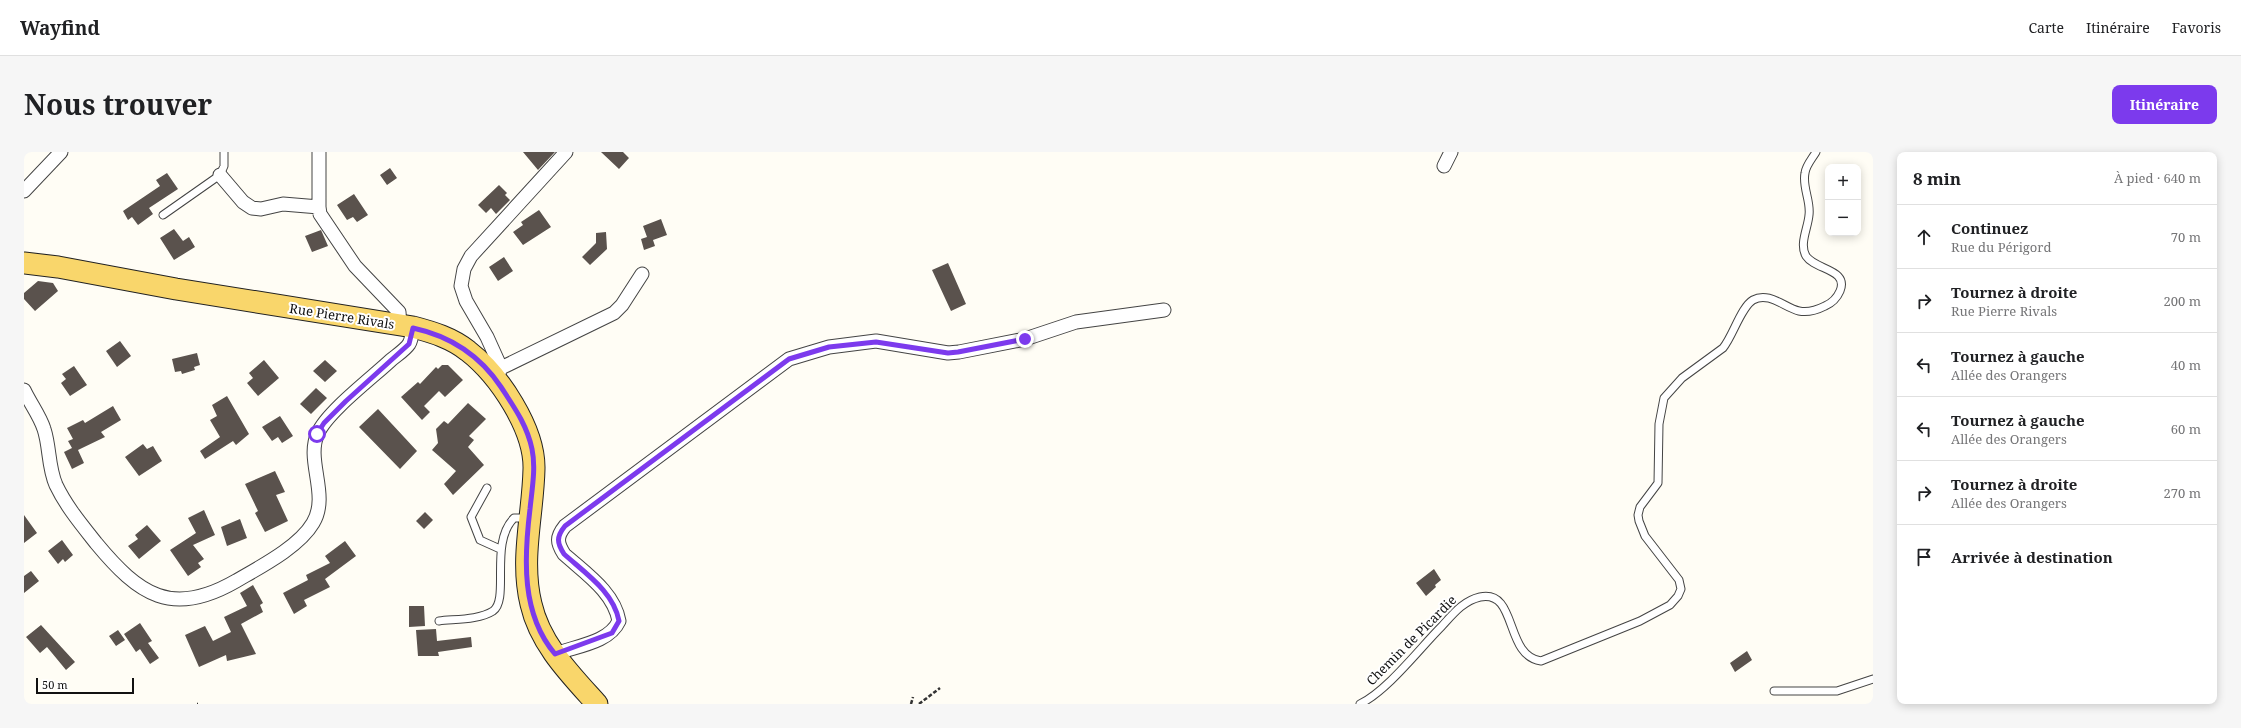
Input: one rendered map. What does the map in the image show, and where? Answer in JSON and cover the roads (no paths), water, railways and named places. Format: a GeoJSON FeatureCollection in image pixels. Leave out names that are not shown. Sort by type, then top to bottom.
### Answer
{"type":"FeatureCollection","features":[{"type":"Feature","properties":{"kind":"main road","name":"Rue Pierre Rivals"},"geometry":{"type":"LineString","coordinates":[[24,254],[58,267]]}},
{"type":"Feature","properties":{"kind":"main road","name":"Rue Pierre Rivals"},"geometry":{"type":"LineString","coordinates":[[24,263],[58,267],[176,289],[406,326],[437,334],[468,350],[499,374],[520,417],[532,449],[534,468],[526,558],[526,581],[539,630],[555,654],[597,704]]}},
{"type":"Feature","properties":{"kind":"street"},"geometry":{"type":"LineString","coordinates":[[24,191],[61,152]]}},
{"type":"Feature","properties":{"kind":"street"},"geometry":{"type":"LineString","coordinates":[[24,390],[44,429],[49,462],[55,484],[70,510],[117,568],[139,586],[162,598],[189,600],[214,594],[257,569],[306,532],[319,510],[318,474],[314,449],[317,434],[324,423],[346,401],[409,344],[406,326],[400,312],[354,266],[320,214],[319,152]]}},
{"type":"Feature","properties":{"kind":"street"},"geometry":{"type":"LineString","coordinates":[[566,152],[471,256],[464,269],[461,286],[466,301],[488,337],[499,374],[614,313],[622,305],[642,274]]}},
{"type":"Feature","properties":{"kind":"street"},"geometry":{"type":"LineString","coordinates":[[1444,166],[1451,152]]}},
{"type":"Feature","properties":{"kind":"street"},"geometry":{"type":"LineString","coordinates":[[220,175],[243,202],[252,208],[261,209],[283,204],[319,208]]}},
{"type":"Feature","properties":{"kind":"street"},"geometry":{"type":"LineString","coordinates":[[555,654],[612,633],[619,621],[617,610],[605,593],[564,554],[559,546],[559,533],[565,526],[789,359],[829,347],[876,342],[948,353],[958,352],[1025,339],[1076,322],[1164,310]]}},
{"type":"Feature","properties":{"kind":"lane"},"geometry":{"type":"LineString","coordinates":[[163,215],[220,175],[224,166],[224,152]]}},
{"type":"Feature","properties":{"kind":"lane","name":"Chemin de Picardie"},"geometry":{"type":"LineString","coordinates":[[1360,704],[1378,692],[1465,602],[1488,597],[1501,603],[1524,654],[1533,660],[1541,661],[1640,621],[1675,601],[1681,589],[1679,580],[1652,546],[1638,522],[1640,507],[1658,483],[1661,406],[1670,388],[1724,348],[1730,340],[1745,308],[1753,300],[1768,298],[1798,311],[1809,311],[1830,304],[1837,297],[1842,284],[1839,277],[1834,272],[1810,261],[1804,251],[1810,210],[1805,173],[1816,152]]}},
{"type":"Feature","properties":{"kind":"lane"},"geometry":{"type":"LineString","coordinates":[[487,488],[472,517],[480,540],[500,549]]}},
{"type":"Feature","properties":{"kind":"lane"},"geometry":{"type":"LineString","coordinates":[[439,621],[482,616],[493,611],[498,606],[500,598],[500,549],[508,524],[514,518],[529,518]]}},
{"type":"Feature","properties":{"kind":"lane"},"geometry":{"type":"LineString","coordinates":[[1774,691],[1837,691],[1873,679]]}}]}
